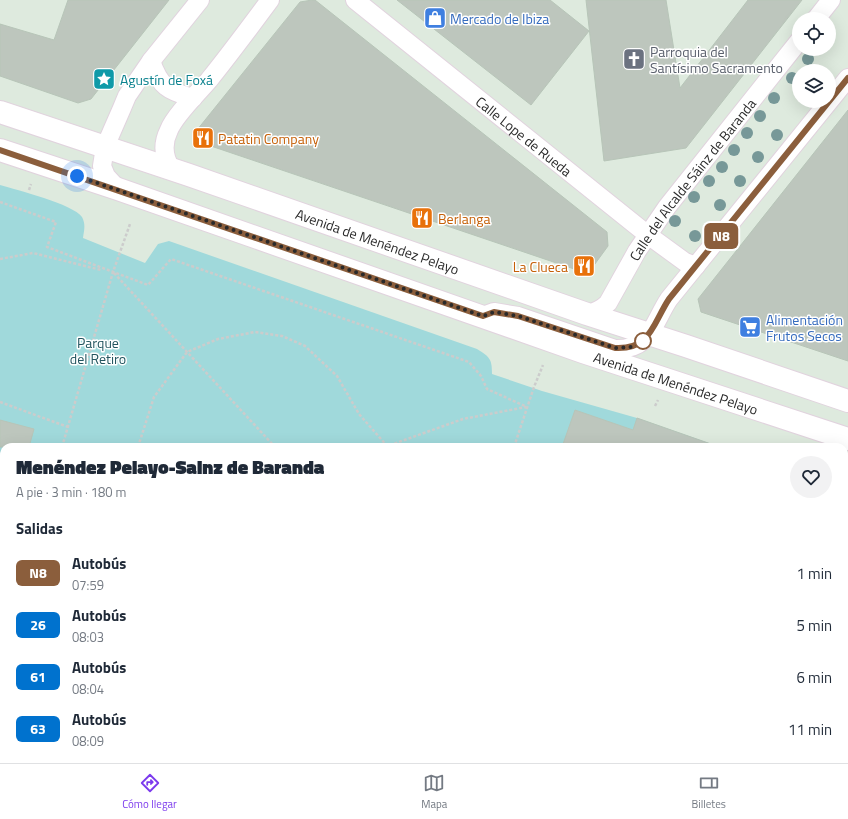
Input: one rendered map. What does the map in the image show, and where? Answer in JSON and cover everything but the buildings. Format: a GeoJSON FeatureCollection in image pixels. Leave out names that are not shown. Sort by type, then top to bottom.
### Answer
{"type":"FeatureCollection","features":[{"type":"Feature","properties":{"kind":"main road","name":"Avenida de Menéndez Pelayo"},"geometry":{"type":"LineString","coordinates":[[0,112],[587,314],[651,334],[848,401]]}},
{"type":"Feature","properties":{"kind":"main road","name":"Avenida de Menéndez Pelayo"},"geometry":{"type":"LineString","coordinates":[[0,150],[118,189],[584,352],[848,439]]}},
{"type":"Feature","properties":{"kind":"street"},"geometry":{"type":"LineString","coordinates":[[118,189],[106,176],[102,166],[105,148],[127,96],[200,0]]}},
{"type":"Feature","properties":{"kind":"street"},"geometry":{"type":"LineString","coordinates":[[172,170],[164,153],[167,134],[173,122],[209,80],[270,0]]}},
{"type":"Feature","properties":{"kind":"street","name":"Calle Lope de Rueda"},"geometry":{"type":"LineString","coordinates":[[355,0],[648,235],[685,262],[696,266]]}},
{"type":"Feature","properties":{"kind":"street"},"geometry":{"type":"LineString","coordinates":[[822,12],[831,0]]}},
{"type":"Feature","properties":{"kind":"street","name":"Calle del Alcalde Sáinz de Baranda"},"geometry":{"type":"LineString","coordinates":[[587,314],[603,308],[608,303],[637,251],[667,207],[792,50]]}},
{"type":"Feature","properties":{"kind":"street"},"geometry":{"type":"LineString","coordinates":[[152,62],[157,76],[166,88],[193,98]]}},
{"type":"Feature","properties":{"kind":"street"},"geometry":{"type":"LineString","coordinates":[[651,334],[662,310],[848,78]]}},
{"type":"Feature","properties":{"kind":"street","name":"Avenida de Menéndez Pelayo"},"geometry":{"type":"LineString","coordinates":[[483,316],[494,312],[518,316],[615,348],[632,347],[643,341],[651,334]]}},
{"type":"Feature","properties":{"kind":"path"},"geometry":{"type":"LineString","coordinates":[[0,202],[56,222],[47,247],[148,285],[170,259],[469,362],[481,376],[487,389],[527,407]]}},
{"type":"Feature","properties":{"kind":"path"},"geometry":{"type":"LineString","coordinates":[[63,443],[113,272],[130,224]]}},
{"type":"Feature","properties":{"kind":"path"},"geometry":{"type":"LineString","coordinates":[[0,259],[33,254],[113,272],[271,443]]}},
{"type":"Feature","properties":{"kind":"path"},"geometry":{"type":"LineString","coordinates":[[139,443],[154,397],[187,352],[218,339],[254,332],[282,336],[305,346],[337,376],[359,414],[384,443]]}},
{"type":"Feature","properties":{"kind":"path"},"geometry":{"type":"LineString","coordinates":[[515,443],[543,365]]}},
{"type":"Feature","properties":{"kind":"path"},"geometry":{"type":"LineString","coordinates":[[0,402],[68,427]]}},
{"type":"Feature","properties":{"kind":"path"},"geometry":{"type":"LineString","coordinates":[[397,443],[463,418],[527,407]]}},
{"type":"Feature","properties":{"kind":"green space","name":"Parque del Retiro"},"geometry":{"type":"Polygon","coordinates":[[[0,185],[57,202],[68,207],[82,217],[84,225],[83,238],[145,263],[158,244],[169,241],[477,349],[485,354],[491,362],[492,374],[542,391],[637,418],[709,443],[0,443],[0,185]]]}},
{"type":"Feature","properties":{"kind":"bus line","name":"N8"},"geometry":{"type":"LineString","coordinates":[[0,150],[118,189],[483,316],[494,312],[518,316],[622,349],[632,347],[643,341],[651,334],[658,317],[669,299],[848,78]]}},
{"type":"Feature","properties":{"kind":"place","name":"Mercado de Ibiza"},"geometry":{"type":"Point","coordinates":[435,18]}},
{"type":"Feature","properties":{"kind":"place","name":"Parroquia del Santísimo Sacramento"},"geometry":{"type":"Point","coordinates":[634,59]}},
{"type":"Feature","properties":{"kind":"place","name":"Agustín de Foxá"},"geometry":{"type":"Point","coordinates":[104,79]}},
{"type":"Feature","properties":{"kind":"place","name":"Patatin Company"},"geometry":{"type":"Point","coordinates":[203,138]}},
{"type":"Feature","properties":{"kind":"place","name":"Berlanga"},"geometry":{"type":"Point","coordinates":[422,218]}},
{"type":"Feature","properties":{"kind":"place","name":"La Clueca"},"geometry":{"type":"Point","coordinates":[584,266]}},
{"type":"Feature","properties":{"kind":"place","name":"Alimentación Frutos Secos"},"geometry":{"type":"Point","coordinates":[750,327]}},
{"type":"Feature","properties":{"kind":"route"},"geometry":{"type":"LineString","coordinates":[[77,176],[483,316],[494,312],[518,316],[615,348],[622,349],[632,347],[643,341]]}}]}
